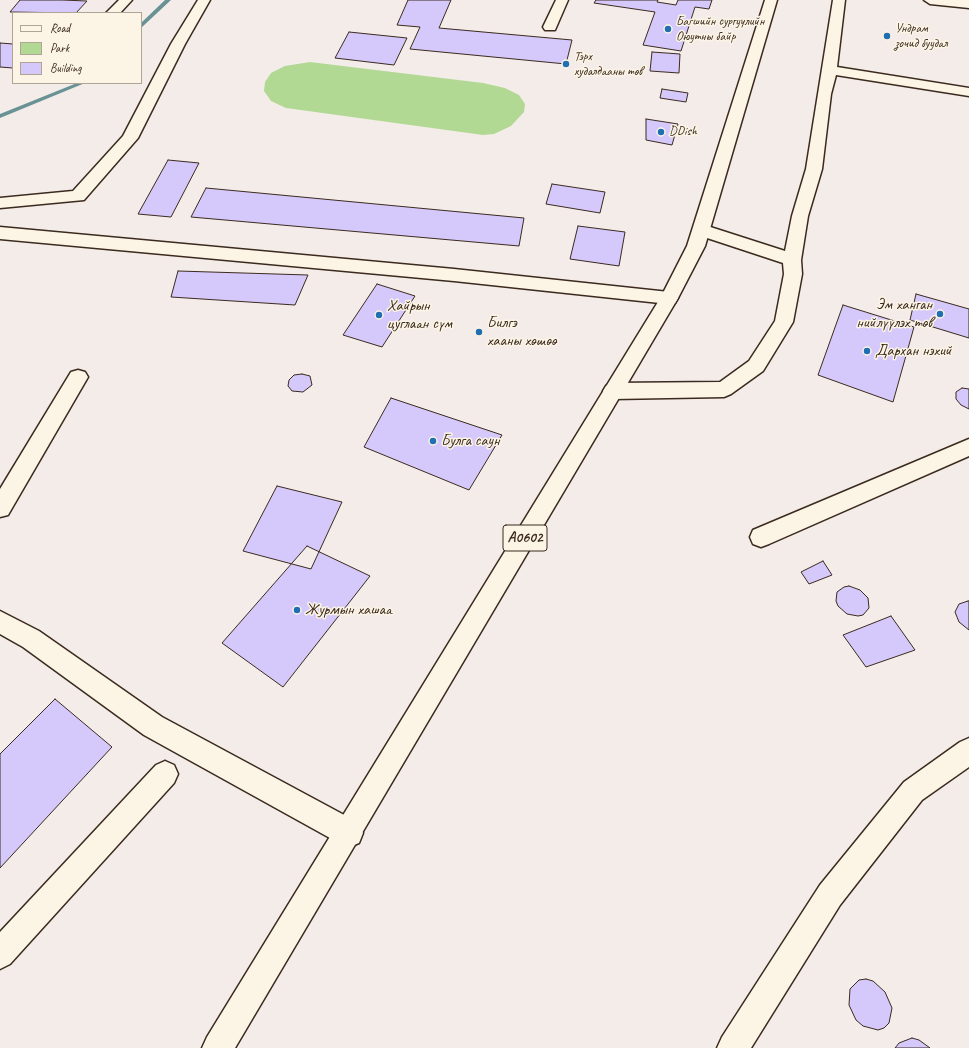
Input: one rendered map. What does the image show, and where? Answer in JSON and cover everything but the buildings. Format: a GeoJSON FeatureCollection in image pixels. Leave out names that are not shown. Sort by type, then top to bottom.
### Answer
{"type":"FeatureCollection","features":[{"type":"Feature","properties":{"kind":"main road"},"geometry":{"type":"LineString","coordinates":[[114,12],[126,0]]}},
{"type":"Feature","properties":{"kind":"main road"},"geometry":{"type":"LineString","coordinates":[[0,203],[78,196],[130,138],[178,44],[204,0]]}},
{"type":"Feature","properties":{"kind":"main road"},"geometry":{"type":"LineString","coordinates":[[550,27],[562,0]]}},
{"type":"Feature","properties":{"kind":"main road","name":"A0602"},"geometry":{"type":"LineString","coordinates":[[218,1048],[669,298],[696,246],[771,0]]}},
{"type":"Feature","properties":{"kind":"main road"},"geometry":{"type":"LineString","coordinates":[[613,391],[724,389],[756,366],[784,322],[793,274],[792,260],[800,216],[814,169],[824,94],[830,70],[839,0]]}},
{"type":"Feature","properties":{"kind":"main road"},"geometry":{"type":"LineString","coordinates":[[930,0],[969,4]]}},
{"type":"Feature","properties":{"kind":"main road"},"geometry":{"type":"LineString","coordinates":[[830,70],[902,80],[969,92]]}},
{"type":"Feature","properties":{"kind":"main road"},"geometry":{"type":"LineString","coordinates":[[701,230],[792,260]]}},
{"type":"Feature","properties":{"kind":"main road"},"geometry":{"type":"LineString","coordinates":[[0,233],[454,275],[669,298]]}},
{"type":"Feature","properties":{"kind":"main road"},"geometry":{"type":"LineString","coordinates":[[0,508],[78,377]]}},
{"type":"Feature","properties":{"kind":"main road"},"geometry":{"type":"LineString","coordinates":[[760,537],[969,447]]}},
{"type":"Feature","properties":{"kind":"main road"},"geometry":{"type":"LineString","coordinates":[[0,622],[31,639],[153,726],[348,833]]}},
{"type":"Feature","properties":{"kind":"main road"},"geometry":{"type":"LineString","coordinates":[[733,1048],[835,889],[913,791],[969,751]]}},
{"type":"Feature","properties":{"kind":"main road"},"geometry":{"type":"LineString","coordinates":[[0,954],[165,774]]}},
{"type":"Feature","properties":{"kind":"green space"},"geometry":{"type":"Polygon","coordinates":[[[310,62],[483,83],[505,88],[519,95],[525,104],[524,112],[511,126],[494,134],[483,135],[286,108],[271,101],[264,91],[265,82],[271,73],[285,66],[310,62]]]}},
{"type":"Feature","properties":{"kind":"waterway"},"geometry":{"type":"LineString","coordinates":[[142,25],[168,0]]}},
{"type":"Feature","properties":{"kind":"waterway"},"geometry":{"type":"LineString","coordinates":[[0,116],[80,84]]}},
{"type":"Feature","properties":{"kind":"place","name":"Багшийн сургуулийн Оюутны байр"},"geometry":{"type":"Point","coordinates":[668,29]}},
{"type":"Feature","properties":{"kind":"place","name":"Ундрам зочид буудал"},"geometry":{"type":"Point","coordinates":[887,36]}},
{"type":"Feature","properties":{"kind":"place","name":"Тэрх худалдааны төв"},"geometry":{"type":"Point","coordinates":[566,64]}},
{"type":"Feature","properties":{"kind":"place","name":"DDish"},"geometry":{"type":"Point","coordinates":[661,132]}},
{"type":"Feature","properties":{"kind":"place","name":"Эм ханган нийлүүлэх төв"},"geometry":{"type":"Point","coordinates":[940,314]}},
{"type":"Feature","properties":{"kind":"place","name":"Хайрын цуглаан сүм"},"geometry":{"type":"Point","coordinates":[379,315]}},
{"type":"Feature","properties":{"kind":"place","name":"Билгэ хааны хөшөө"},"geometry":{"type":"Point","coordinates":[479,332]}},
{"type":"Feature","properties":{"kind":"place","name":"Дархан нэхий"},"geometry":{"type":"Point","coordinates":[867,351]}},
{"type":"Feature","properties":{"kind":"place","name":"Булга саун"},"geometry":{"type":"Point","coordinates":[433,441]}},
{"type":"Feature","properties":{"kind":"place","name":"Журмын хашаа"},"geometry":{"type":"Point","coordinates":[297,610]}}]}
